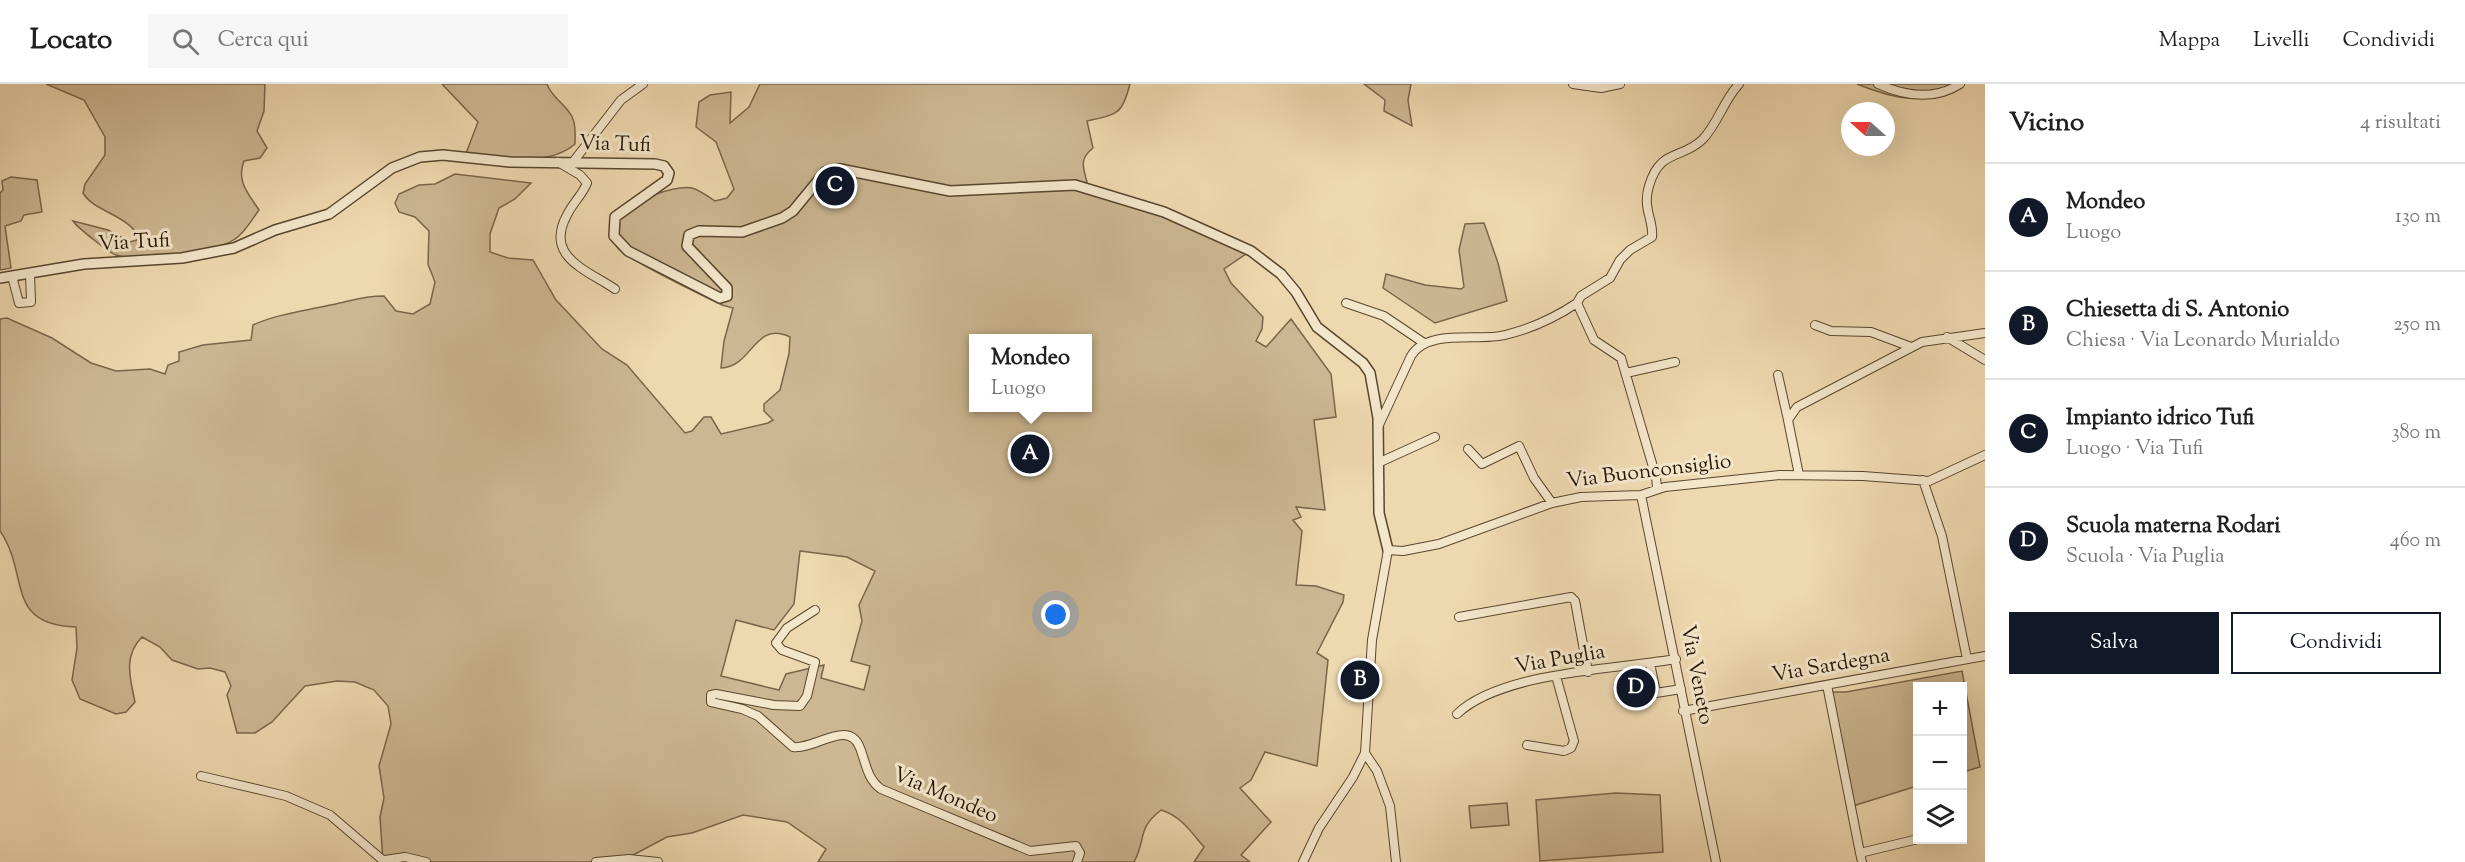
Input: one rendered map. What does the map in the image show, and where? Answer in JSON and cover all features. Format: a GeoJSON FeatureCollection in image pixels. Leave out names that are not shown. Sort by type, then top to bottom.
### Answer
{"type":"FeatureCollection","features":[{"type":"Feature","properties":{"kind":"street"},"geometry":{"type":"LineString","coordinates":[[573,162],[621,100],[643,84]]}},
{"type":"Feature","properties":{"kind":"street"},"geometry":{"type":"LineString","coordinates":[[1573,84],[1608,88],[1620,84]]}},
{"type":"Feature","properties":{"kind":"street"},"geometry":{"type":"LineString","coordinates":[[1303,862],[1322,823],[1353,777],[1365,753],[1372,640],[1388,550],[1379,513],[1378,429],[1381,416],[1410,356],[1424,343],[1459,337],[1485,339],[1513,333],[1565,311],[1577,303],[1581,296],[1610,278],[1620,260],[1630,250],[1652,237],[1646,206],[1648,187],[1655,172],[1667,157],[1688,149],[1703,138],[1739,84]]}},
{"type":"Feature","properties":{"kind":"street"},"geometry":{"type":"LineString","coordinates":[[1878,84],[1901,94],[1918,95],[1944,92],[1960,84]]}},
{"type":"Feature","properties":{"kind":"street","name":"Via Tufi"},"geometry":{"type":"LineString","coordinates":[[0,278],[84,264],[169,259],[234,248],[275,230],[329,214],[392,168],[420,157],[443,156],[510,162],[655,164],[667,168],[669,173],[667,180],[615,217],[614,236],[628,251],[720,298],[727,296],[727,288],[687,246],[689,235],[699,231],[742,232],[782,218],[793,211],[825,172],[840,169],[950,191],[1075,185],[1164,212],[1237,243],[1273,266],[1296,292],[1313,323],[1363,363],[1371,380],[1378,429]]}},
{"type":"Feature","properties":{"kind":"street"},"geometry":{"type":"LineString","coordinates":[[558,162],[580,175],[586,183],[563,221],[560,229],[561,243],[574,265],[615,289]]}},
{"type":"Feature","properties":{"kind":"street"},"geometry":{"type":"LineString","coordinates":[[12,276],[19,303],[31,302],[30,273]]}},
{"type":"Feature","properties":{"kind":"street"},"geometry":{"type":"LineString","coordinates":[[1346,303],[1384,316],[1424,343]]}},
{"type":"Feature","properties":{"kind":"street"},"geometry":{"type":"LineString","coordinates":[[1577,303],[1594,340],[1618,354],[1626,373],[1656,477],[1657,488]]}},
{"type":"Feature","properties":{"kind":"street"},"geometry":{"type":"LineString","coordinates":[[1815,325],[1831,331],[1871,332],[1911,347]]}},
{"type":"Feature","properties":{"kind":"street"},"geometry":{"type":"LineString","coordinates":[[1788,420],[1801,404],[1911,347],[1947,337],[1985,333]]}},
{"type":"Feature","properties":{"kind":"street"},"geometry":{"type":"LineString","coordinates":[[1947,337],[1985,360]]}},
{"type":"Feature","properties":{"kind":"street"},"geometry":{"type":"LineString","coordinates":[[1626,373],[1675,362]]}},
{"type":"Feature","properties":{"kind":"street"},"geometry":{"type":"LineString","coordinates":[[1778,375],[1799,475]]}},
{"type":"Feature","properties":{"kind":"street"},"geometry":{"type":"LineString","coordinates":[[1378,463],[1435,437]]}},
{"type":"Feature","properties":{"kind":"street"},"geometry":{"type":"LineString","coordinates":[[1468,449],[1482,464],[1519,446],[1534,478],[1552,504]]}},
{"type":"Feature","properties":{"kind":"street","name":"Via Buonconsiglio"},"geometry":{"type":"LineString","coordinates":[[1388,550],[1439,544],[1581,496],[1641,495],[1657,488],[1799,475],[1938,479],[1985,455]]}},
{"type":"Feature","properties":{"kind":"street"},"geometry":{"type":"LineString","coordinates":[[1923,480],[1942,536],[1967,659]]}},
{"type":"Feature","properties":{"kind":"street","name":"Via Veneto"},"geometry":{"type":"LineString","coordinates":[[1641,495],[1647,532],[1676,658],[1683,711],[1716,862]]}},
{"type":"Feature","properties":{"kind":"street"},"geometry":{"type":"LineString","coordinates":[[1459,617],[1571,597],[1575,601],[1588,672]]}},
{"type":"Feature","properties":{"kind":"street","name":"Via Mondeo"},"geometry":{"type":"LineString","coordinates":[[815,610],[787,628],[776,643],[782,650],[815,662],[807,696],[802,704],[774,705],[716,694],[711,695],[711,702],[742,709],[758,716],[793,747],[806,747],[839,734],[848,734],[857,741],[870,777],[881,789],[1030,851],[1076,846],[1080,854],[1077,862]]}},
{"type":"Feature","properties":{"kind":"street","name":"Via Sardegna"},"geometry":{"type":"LineString","coordinates":[[1683,711],[1985,656]]}},
{"type":"Feature","properties":{"kind":"street","name":"Via Puglia"},"geometry":{"type":"LineString","coordinates":[[1457,714],[1471,703],[1512,686],[1556,676],[1676,658]]}},
{"type":"Feature","properties":{"kind":"street"},"geometry":{"type":"LineString","coordinates":[[1650,663],[1656,693],[1681,690]]}},
{"type":"Feature","properties":{"kind":"street"},"geometry":{"type":"LineString","coordinates":[[1527,745],[1564,751],[1571,748],[1574,741],[1556,676]]}},
{"type":"Feature","properties":{"kind":"street"},"geometry":{"type":"LineString","coordinates":[[1827,685],[1862,862]]}},
{"type":"Feature","properties":{"kind":"street"},"geometry":{"type":"LineString","coordinates":[[1365,753],[1377,771],[1390,806],[1395,862]]}},
{"type":"Feature","properties":{"kind":"street"},"geometry":{"type":"LineString","coordinates":[[201,776],[286,796],[309,805],[330,815],[385,861],[405,857],[426,862]]}},
{"type":"Feature","properties":{"kind":"street"},"geometry":{"type":"LineString","coordinates":[[1860,853],[1913,840]]}},
{"type":"Feature","properties":{"kind":"street"},"geometry":{"type":"LineString","coordinates":[[596,862],[615,859],[658,862]]}},
{"type":"Feature","properties":{"kind":"shaded area"},"geometry":{"type":"Polygon","coordinates":[[[46,84],[265,84],[264,111],[257,131],[267,148],[260,158],[244,161],[241,175],[244,187],[259,210],[239,236],[225,244],[195,252],[159,257],[127,257],[112,253],[93,240],[73,221],[108,230],[130,242],[140,239],[128,224],[95,205],[83,193],[85,184],[105,155],[105,137],[84,100],[46,84]]]}},
{"type":"Feature","properties":{"kind":"shaded area"},"geometry":{"type":"Polygon","coordinates":[[[442,84],[547,84],[552,94],[571,114],[575,128],[575,144],[552,156],[538,158],[508,159],[465,156],[478,122],[442,84]]]}},
{"type":"Feature","properties":{"kind":"shaded area"},"geometry":{"type":"Polygon","coordinates":[[[760,84],[1130,84],[1124,102],[1117,112],[1087,121],[1093,148],[1084,160],[1083,168],[1087,182],[1083,183],[1083,187],[1151,208],[1246,254],[1224,269],[1231,283],[1263,317],[1262,329],[1256,341],[1266,347],[1291,319],[1331,374],[1336,417],[1314,420],[1325,510],[1296,507],[1301,517],[1293,520],[1302,531],[1296,585],[1316,586],[1344,595],[1343,602],[1317,653],[1328,660],[1317,766],[1265,752],[1251,780],[1240,788],[1271,822],[1241,855],[1250,862],[1194,862],[1204,847],[1180,820],[1161,810],[1148,823],[1134,862],[818,862],[826,849],[787,822],[743,815],[692,833],[667,837],[620,862],[383,862],[380,817],[384,798],[379,766],[391,724],[388,706],[374,690],[355,682],[337,681],[305,686],[272,722],[255,733],[237,733],[227,695],[231,686],[225,672],[210,668],[198,669],[172,660],[160,647],[142,637],[136,644],[130,660],[130,676],[135,702],[126,712],[116,714],[80,699],[72,680],[77,648],[76,627],[53,624],[38,617],[28,607],[9,547],[0,531],[0,319],[7,318],[52,338],[91,363],[116,371],[150,369],[165,374],[168,365],[179,361],[179,352],[203,345],[251,340],[253,325],[281,315],[362,298],[384,296],[396,311],[413,314],[430,304],[435,282],[428,264],[429,231],[415,217],[399,212],[395,203],[399,194],[419,185],[435,184],[455,174],[531,183],[515,199],[499,208],[490,234],[490,252],[508,258],[533,260],[556,300],[602,349],[627,365],[685,433],[692,431],[704,417],[711,417],[721,434],[768,423],[773,420],[764,411],[764,404],[780,390],[789,354],[790,337],[778,333],[769,335],[761,339],[732,366],[721,368],[724,341],[733,308],[722,305],[635,260],[617,247],[612,238],[612,221],[615,212],[666,191],[687,188],[698,190],[715,201],[727,198],[734,189],[716,142],[696,127],[699,102],[710,95],[731,92],[730,123],[749,107],[760,84]],[[800,551],[794,604],[774,630],[736,620],[721,676],[779,690],[786,674],[824,665],[821,678],[864,690],[870,666],[851,661],[862,621],[859,605],[875,571],[847,557],[800,551]]]}},
{"type":"Feature","properties":{"kind":"shaded area"},"geometry":{"type":"Polygon","coordinates":[[[1364,84],[1411,84],[1408,100],[1412,126],[1384,111],[1385,100],[1364,84]]]}},
{"type":"Feature","properties":{"kind":"shaded area"},"geometry":{"type":"Polygon","coordinates":[[[1857,84],[1960,84],[1936,96],[1910,98],[1883,93],[1857,84]]]}},
{"type":"Feature","properties":{"kind":"shaded area"},"geometry":{"type":"Polygon","coordinates":[[[11,177],[37,180],[42,212],[24,215],[21,221],[5,226],[11,268],[0,270],[0,193],[3,190],[2,181],[11,177]]]}},
{"type":"Feature","properties":{"kind":"shaded area"},"geometry":{"type":"Polygon","coordinates":[[[1484,223],[1498,263],[1507,301],[1435,323],[1383,288],[1386,274],[1425,285],[1461,289],[1464,287],[1459,250],[1465,224],[1484,223]]]}},
{"type":"Feature","properties":{"kind":"shaded area"},"geometry":{"type":"Polygon","coordinates":[[[1962,671],[1964,682],[1913,682],[1913,787],[1853,806],[1829,692],[1846,692],[1962,671]]]}},
{"type":"Feature","properties":{"kind":"shaded area"},"geometry":{"type":"Polygon","coordinates":[[[1967,698],[1980,767],[1967,771],[1967,698]]]}},
{"type":"Feature","properties":{"kind":"shaded area"},"geometry":{"type":"Polygon","coordinates":[[[1616,793],[1660,795],[1663,852],[1540,861],[1536,800],[1616,793]]]}},
{"type":"Feature","properties":{"kind":"shaded area"},"geometry":{"type":"Polygon","coordinates":[[[1507,803],[1509,825],[1471,828],[1469,806],[1507,803]]]}},
{"type":"Feature","properties":{"kind":"place","name":"Impianto idrico Tufi"},"geometry":{"type":"Point","coordinates":[835,186]}},
{"type":"Feature","properties":{"kind":"place","name":"Mondeo"},"geometry":{"type":"Point","coordinates":[1030,454]}},
{"type":"Feature","properties":{"kind":"place","name":"Chiesetta di S. Antonio"},"geometry":{"type":"Point","coordinates":[1360,680]}},
{"type":"Feature","properties":{"kind":"place","name":"Scuola materna Rodari"},"geometry":{"type":"Point","coordinates":[1636,688]}}]}
